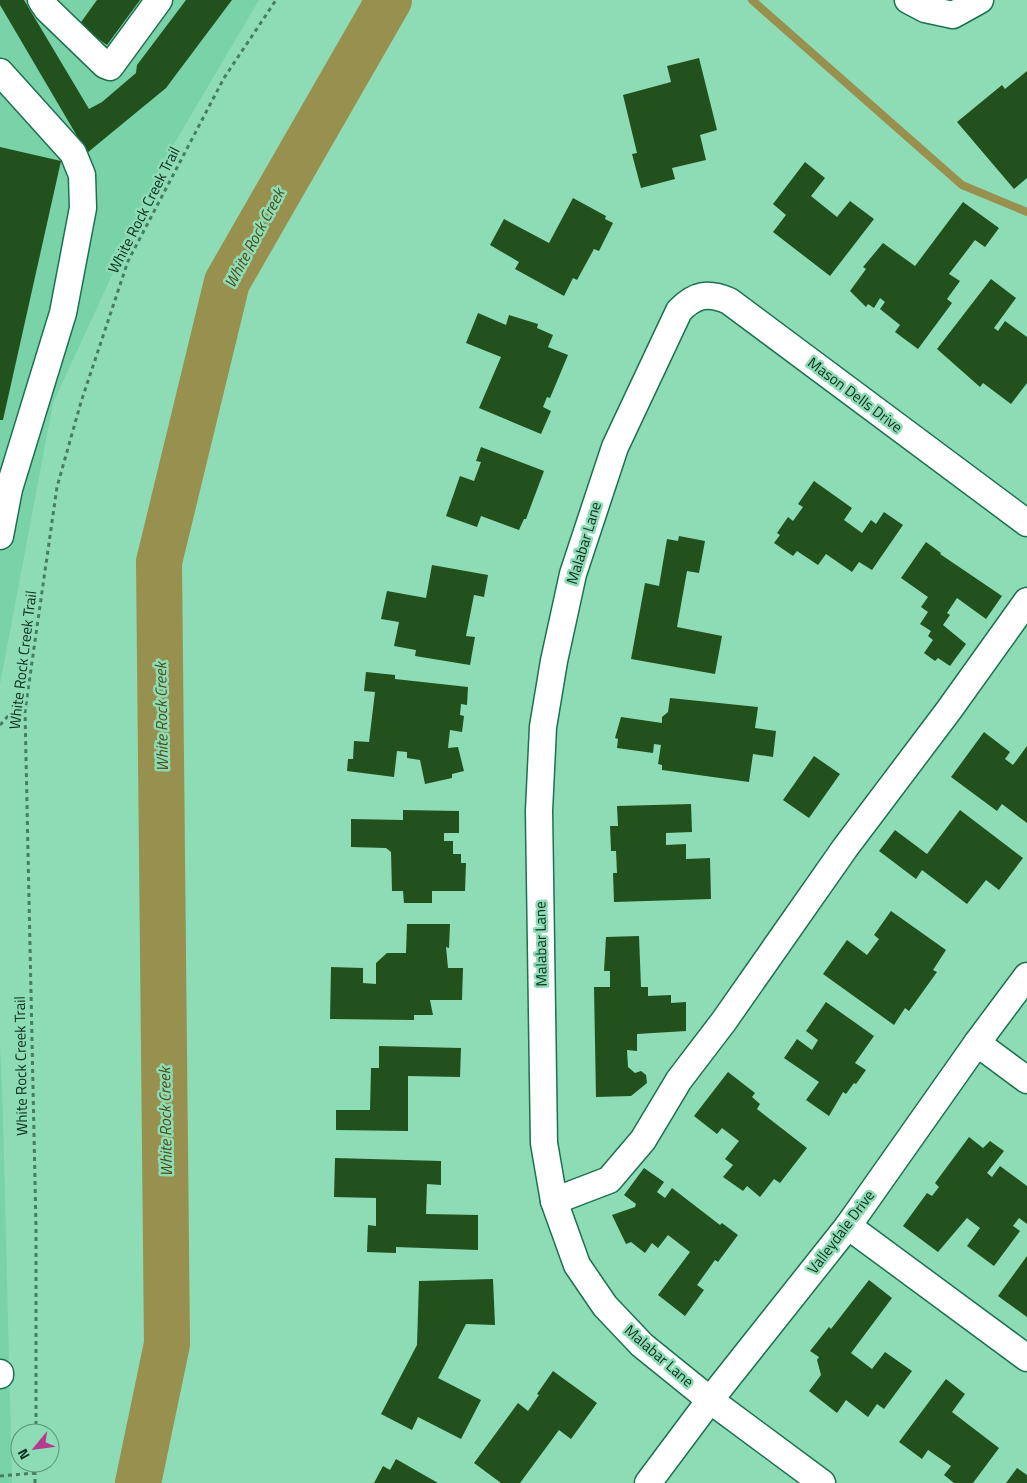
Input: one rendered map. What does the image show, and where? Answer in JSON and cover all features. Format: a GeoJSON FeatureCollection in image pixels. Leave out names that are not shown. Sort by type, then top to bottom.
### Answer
{"type":"FeatureCollection","features":[{"type":"Feature","properties":{"kind":"street"},"geometry":{"type":"LineString","coordinates":[[41,0],[47,9],[105,66],[110,68],[159,0]]}},
{"type":"Feature","properties":{"kind":"street"},"geometry":{"type":"LineString","coordinates":[[908,0],[925,9],[953,15],[980,0]]}},
{"type":"Feature","properties":{"kind":"street"},"geometry":{"type":"LineString","coordinates":[[0,72],[73,153],[82,176],[83,208],[62,314],[9,489],[0,536]]}},
{"type":"Feature","properties":{"kind":"street","name":"Mason Dells Drive"},"geometry":{"type":"LineString","coordinates":[[679,311],[694,298],[705,295],[718,296],[729,301],[1027,523]]}},
{"type":"Feature","properties":{"kind":"street","name":"Malabar Lane"},"geometry":{"type":"LineString","coordinates":[[679,311],[616,447],[594,510],[571,584],[554,661],[543,727],[539,811],[544,1143],[554,1201],[577,1265],[605,1306],[642,1345],[710,1400],[822,1483]]}},
{"type":"Feature","properties":{"kind":"street"},"geometry":{"type":"LineString","coordinates":[[554,1201],[609,1180],[643,1140],[679,1080],[724,1021],[845,848],[949,710],[1027,602]]}},
{"type":"Feature","properties":{"kind":"street","name":"Valleydale Drive"},"geometry":{"type":"LineString","coordinates":[[648,1483],[710,1400],[848,1226],[977,1043],[1027,976]]}},
{"type":"Feature","properties":{"kind":"street"},"geometry":{"type":"LineString","coordinates":[[977,1043],[1027,1080]]}},
{"type":"Feature","properties":{"kind":"street"},"geometry":{"type":"LineString","coordinates":[[848,1226],[1027,1358]]}},
{"type":"Feature","properties":{"kind":"path","name":"White Rock Creek Trail"},"geometry":{"type":"LineString","coordinates":[[36,1423],[36,1228],[25,711],[57,487],[81,402],[122,276],[132,253],[224,78],[276,0]]}},
{"type":"Feature","properties":{"kind":"path"},"geometry":{"type":"LineString","coordinates":[[0,725],[7,717],[25,711]]}},
{"type":"Feature","properties":{"kind":"path"},"geometry":{"type":"LineString","coordinates":[[0,1476],[35,1473],[35,1483]]}},
{"type":"Feature","properties":{"kind":"shaded area"},"geometry":{"type":"Polygon","coordinates":[[[0,0],[259,0],[168,154],[53,403],[0,684],[0,0]]]}},
{"type":"Feature","properties":{"kind":"shaded area"},"geometry":{"type":"Polygon","coordinates":[[[0,1044],[11,1423],[10,1473],[12,1473],[12,1483],[0,1483],[0,1044]]]}},
{"type":"Feature","properties":{"kind":"building"},"geometry":{"type":"Polygon","coordinates":[[[0,0],[24,0],[89,109],[102,102],[136,73],[137,65],[186,0],[232,0],[166,88],[87,153],[0,5],[0,0]]]}},
{"type":"Feature","properties":{"kind":"building"},"geometry":{"type":"Polygon","coordinates":[[[97,0],[140,0],[107,45],[79,25],[97,0]]]}},
{"type":"Feature","properties":{"kind":"building"},"geometry":{"type":"Polygon","coordinates":[[[699,58],[717,130],[700,135],[706,160],[672,168],[675,179],[641,188],[632,154],[637,153],[623,95],[671,82],[667,66],[699,58]]]}},
{"type":"Feature","properties":{"kind":"building"},"geometry":{"type":"Polygon","coordinates":[[[1027,71],[1027,178],[1014,189],[957,122],[1002,85],[1005,89],[1027,71]]]}},
{"type":"Feature","properties":{"kind":"building"},"geometry":{"type":"Polygon","coordinates":[[[0,147],[61,161],[3,420],[0,420],[0,147]]]}},
{"type":"Feature","properties":{"kind":"building"},"geometry":{"type":"Polygon","coordinates":[[[805,162],[825,178],[811,196],[837,217],[850,201],[874,219],[830,276],[773,232],[786,215],[773,204],[805,162]]]}},
{"type":"Feature","properties":{"kind":"building"},"geometry":{"type":"Polygon","coordinates":[[[573,198],[606,216],[605,219],[613,223],[599,251],[594,249],[577,280],[573,278],[564,296],[515,269],[519,262],[490,245],[504,219],[549,243],[573,198]]]}},
{"type":"Feature","properties":{"kind":"building"},"geometry":{"type":"Polygon","coordinates":[[[963,202],[999,228],[985,247],[975,240],[949,274],[960,281],[947,299],[952,303],[918,349],[895,332],[900,325],[880,309],[885,302],[880,298],[874,308],[868,304],[866,307],[850,291],[866,269],[863,267],[883,243],[915,266],[963,202]]]}},
{"type":"Feature","properties":{"kind":"building"},"geometry":{"type":"Polygon","coordinates":[[[991,279],[1016,298],[994,328],[998,331],[1005,321],[1027,337],[1027,383],[1011,404],[983,383],[980,387],[937,349],[991,279]]]}},
{"type":"Feature","properties":{"kind":"building"},"geometry":{"type":"Polygon","coordinates":[[[478,313],[506,325],[509,315],[538,324],[537,328],[553,335],[548,347],[568,355],[550,398],[547,397],[543,407],[551,411],[541,434],[479,408],[501,357],[466,343],[478,313]]]}},
{"type":"Feature","properties":{"kind":"building"},"geometry":{"type":"Polygon","coordinates":[[[481,447],[544,471],[526,519],[524,519],[519,530],[481,516],[477,527],[446,516],[460,476],[474,481],[481,462],[476,461],[481,447]]]}},
{"type":"Feature","properties":{"kind":"building"},"geometry":{"type":"Polygon","coordinates":[[[814,481],[852,508],[844,520],[862,533],[871,520],[876,524],[884,512],[903,525],[872,570],[859,562],[852,572],[826,554],[818,565],[797,551],[793,556],[774,543],[780,535],[777,533],[788,517],[793,521],[803,507],[798,504],[814,481]]]}},
{"type":"Feature","properties":{"kind":"building"},"geometry":{"type":"Polygon","coordinates":[[[679,536],[705,541],[699,573],[687,571],[677,627],[722,636],[715,674],[631,659],[645,583],[659,586],[667,539],[678,541],[679,536]]]}},
{"type":"Feature","properties":{"kind":"building"},"geometry":{"type":"Polygon","coordinates":[[[926,542],[940,554],[1002,596],[986,619],[957,598],[947,613],[950,615],[943,625],[966,644],[950,666],[938,658],[935,661],[924,653],[933,640],[928,636],[931,631],[920,624],[928,612],[921,607],[928,597],[901,578],[926,542]]]}},
{"type":"Feature","properties":{"kind":"building"},"geometry":{"type":"Polygon","coordinates":[[[432,565],[488,575],[484,597],[474,595],[466,636],[475,637],[470,665],[415,656],[416,650],[394,646],[399,622],[381,619],[387,591],[426,598],[432,565]]]}},
{"type":"Feature","properties":{"kind":"building"},"geometry":{"type":"Polygon","coordinates":[[[366,672],[395,675],[395,679],[468,687],[467,705],[461,704],[460,715],[464,716],[462,732],[450,730],[448,748],[458,747],[464,771],[452,774],[452,778],[425,784],[420,760],[407,758],[407,752],[397,751],[394,777],[347,771],[348,759],[353,759],[354,741],[369,742],[375,692],[364,691],[366,672]]]}},
{"type":"Feature","properties":{"kind":"building"},"geometry":{"type":"Polygon","coordinates":[[[670,698],[758,707],[755,728],[776,731],[773,757],[753,754],[749,782],[662,770],[662,765],[658,764],[661,745],[654,744],[653,753],[617,748],[618,739],[615,738],[621,717],[662,723],[662,717],[668,712],[670,698]]]}},
{"type":"Feature","properties":{"kind":"building"},"geometry":{"type":"Polygon","coordinates":[[[984,732],[1010,752],[1005,759],[1013,765],[1027,746],[1027,823],[1002,804],[997,811],[951,777],[984,732]]]}},
{"type":"Feature","properties":{"kind":"building"},"geometry":{"type":"Polygon","coordinates":[[[814,756],[840,774],[809,818],[783,800],[814,756]]]}},
{"type":"Feature","properties":{"kind":"building"},"geometry":{"type":"Polygon","coordinates":[[[691,804],[692,832],[666,833],[666,845],[686,844],[686,859],[710,858],[711,899],[614,902],[613,873],[617,873],[616,851],[611,851],[610,826],[618,826],[617,806],[691,804]]]}},
{"type":"Feature","properties":{"kind":"building"},"geometry":{"type":"Polygon","coordinates":[[[403,810],[459,811],[459,833],[444,833],[444,841],[453,841],[453,854],[461,854],[461,863],[466,863],[465,891],[432,891],[432,903],[404,903],[403,891],[392,891],[391,852],[386,848],[351,847],[351,819],[403,820],[403,810]]]}},
{"type":"Feature","properties":{"kind":"building"},"geometry":{"type":"Polygon","coordinates":[[[960,810],[1023,858],[999,890],[986,880],[967,904],[922,870],[916,879],[879,851],[895,830],[927,854],[960,810]]]}},
{"type":"Feature","properties":{"kind":"building"},"geometry":{"type":"Polygon","coordinates":[[[891,911],[946,950],[933,970],[937,972],[909,1011],[905,1008],[894,1025],[823,974],[847,940],[867,955],[879,939],[874,935],[891,911]]]}},
{"type":"Feature","properties":{"kind":"building"},"geometry":{"type":"Polygon","coordinates":[[[407,924],[450,924],[449,948],[446,947],[448,968],[463,968],[462,1000],[430,1000],[433,1015],[414,1015],[414,1020],[330,1019],[331,967],[363,968],[363,983],[376,984],[376,963],[387,953],[406,953],[407,924]]]}},
{"type":"Feature","properties":{"kind":"building"},"geometry":{"type":"Polygon","coordinates":[[[639,936],[641,987],[648,987],[648,996],[671,995],[671,1003],[686,1002],[686,1031],[637,1034],[637,1051],[627,1050],[628,1067],[635,1073],[641,1071],[646,1075],[647,1083],[631,1096],[596,1097],[594,987],[610,987],[610,971],[604,971],[606,937],[639,936]]]}},
{"type":"Feature","properties":{"kind":"building"},"geometry":{"type":"Polygon","coordinates":[[[826,1002],[874,1036],[855,1063],[866,1070],[846,1094],[843,1092],[829,1116],[806,1100],[819,1082],[784,1058],[797,1039],[812,1050],[818,1040],[806,1031],[826,1002]]]}},
{"type":"Feature","properties":{"kind":"building"},"geometry":{"type":"Polygon","coordinates":[[[379,1046],[461,1048],[460,1077],[408,1076],[408,1131],[336,1130],[336,1110],[370,1110],[371,1068],[379,1068],[379,1046]]]}},
{"type":"Feature","properties":{"kind":"building"},"geometry":{"type":"Polygon","coordinates":[[[728,1072],[755,1093],[752,1097],[760,1104],[757,1109],[807,1148],[780,1183],[774,1179],[760,1197],[747,1186],[743,1191],[723,1177],[733,1165],[725,1159],[739,1141],[722,1128],[717,1134],[694,1116],[728,1072]]]}},
{"type":"Feature","properties":{"kind":"building"},"geometry":{"type":"Polygon","coordinates":[[[969,1137],[983,1148],[990,1141],[1004,1151],[987,1173],[992,1177],[1000,1166],[1027,1186],[1027,1224],[1019,1218],[1013,1226],[1020,1231],[994,1266],[967,1246],[980,1228],[967,1218],[938,1252],[903,1226],[927,1193],[932,1196],[939,1187],[935,1183],[969,1137]]]}},
{"type":"Feature","properties":{"kind":"building"},"geometry":{"type":"Polygon","coordinates":[[[335,1158],[441,1161],[441,1185],[427,1184],[426,1214],[478,1215],[478,1250],[396,1247],[396,1253],[367,1252],[368,1225],[376,1226],[376,1198],[334,1197],[335,1158]]]}},
{"type":"Feature","properties":{"kind":"building"},"geometry":{"type":"Polygon","coordinates":[[[644,1168],[664,1182],[657,1192],[665,1198],[672,1188],[720,1225],[722,1223],[738,1235],[718,1262],[715,1260],[697,1285],[704,1290],[685,1316],[658,1295],[690,1252],[668,1235],[658,1248],[652,1243],[645,1253],[631,1242],[626,1244],[612,1215],[635,1207],[636,1204],[624,1195],[644,1168]]]}},
{"type":"Feature","properties":{"kind":"building"},"geometry":{"type":"Polygon","coordinates":[[[1027,1256],[1027,1317],[998,1296],[1027,1256]]]}},
{"type":"Feature","properties":{"kind":"building"},"geometry":{"type":"Polygon","coordinates":[[[493,1279],[495,1325],[466,1324],[438,1378],[481,1400],[461,1439],[418,1417],[412,1430],[381,1414],[417,1345],[419,1281],[493,1279]]]}},
{"type":"Feature","properties":{"kind":"building"},"geometry":{"type":"Polygon","coordinates":[[[869,1280],[892,1298],[851,1353],[872,1369],[885,1352],[912,1371],[884,1409],[877,1404],[868,1417],[846,1400],[837,1413],[809,1391],[821,1375],[817,1360],[819,1357],[810,1351],[829,1327],[831,1329],[869,1280]]]}},
{"type":"Feature","properties":{"kind":"building"},"geometry":{"type":"Polygon","coordinates":[[[553,1371],[597,1403],[571,1439],[559,1430],[520,1483],[501,1483],[474,1463],[518,1403],[528,1411],[553,1371]]]}},
{"type":"Feature","properties":{"kind":"building"},"geometry":{"type":"Polygon","coordinates":[[[946,1379],[965,1394],[952,1412],[999,1448],[973,1483],[954,1483],[944,1475],[951,1466],[928,1450],[922,1459],[899,1442],[946,1379]]]}},
{"type":"Feature","properties":{"kind":"building"},"geometry":{"type":"Polygon","coordinates":[[[396,1459],[438,1483],[374,1483],[383,1466],[390,1470],[396,1459]]]}},
{"type":"Feature","properties":{"kind":"building"},"geometry":{"type":"Polygon","coordinates":[[[1017,1468],[1027,1475],[1027,1483],[1006,1483],[1017,1468]]]}},
{"type":"Feature","properties":{"kind":"waterway","name":"White Rock Creek"},"geometry":{"type":"LineString","coordinates":[[138,1483],[167,1344],[159,562],[227,282],[389,0]]}},
{"type":"Feature","properties":{"kind":"waterway"},"geometry":{"type":"LineString","coordinates":[[752,0],[962,185],[1027,212]]}}]}
